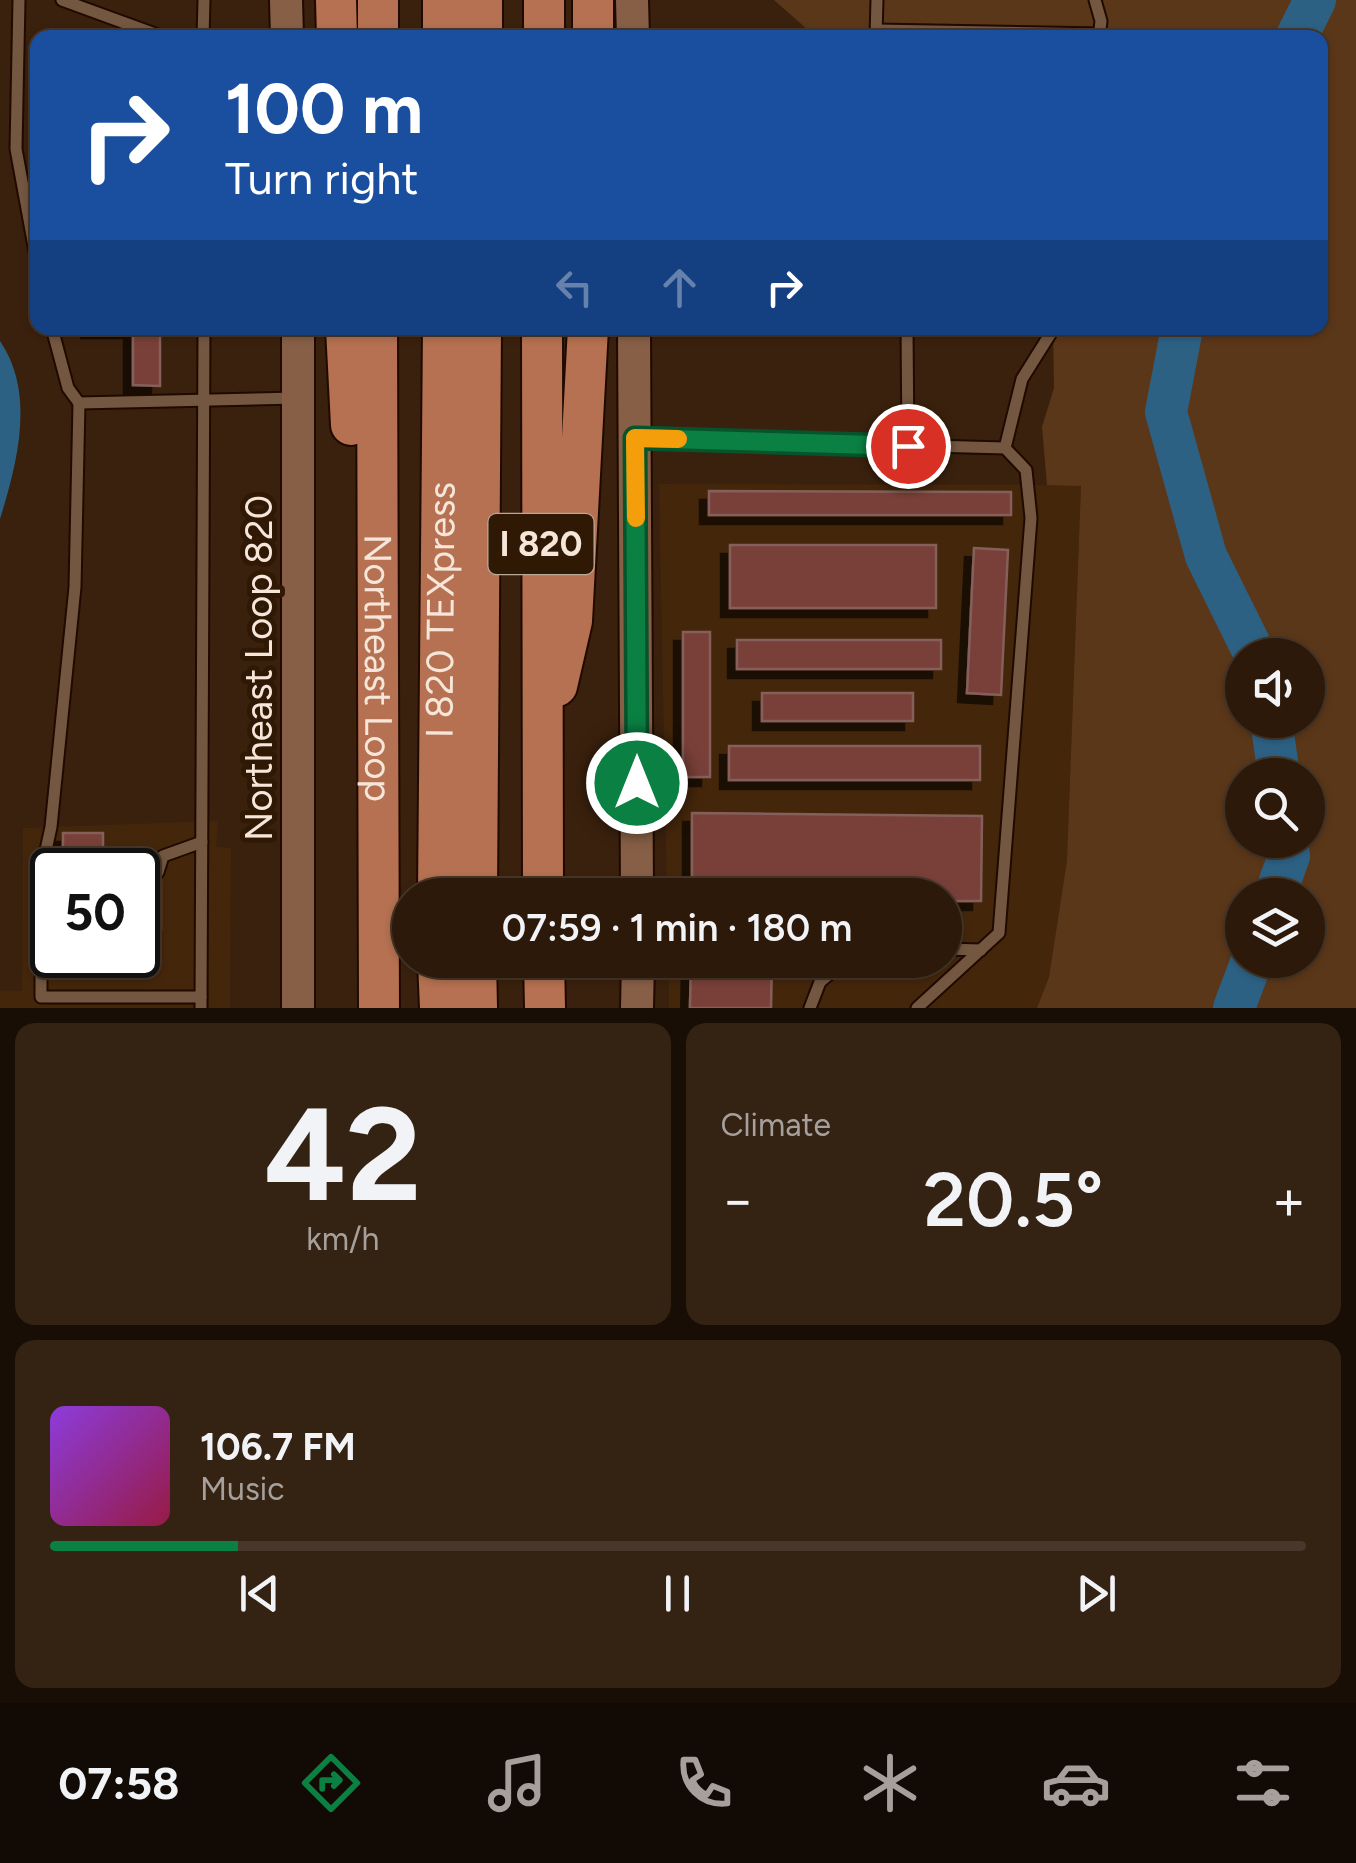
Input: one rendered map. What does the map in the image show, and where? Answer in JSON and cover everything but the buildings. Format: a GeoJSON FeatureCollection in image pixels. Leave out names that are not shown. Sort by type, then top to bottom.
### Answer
{"type":"FeatureCollection","features":[{"type":"Feature","properties":{"kind":"highway"},"geometry":{"type":"LineString","coordinates":[[336,0],[338,30]]}},
{"type":"Feature","properties":{"kind":"highway"},"geometry":{"type":"LineString","coordinates":[[378,0],[378,30]]}},
{"type":"Feature","properties":{"kind":"highway"},"geometry":{"type":"LineString","coordinates":[[443,0],[443,30]]}},
{"type":"Feature","properties":{"kind":"highway"},"geometry":{"type":"LineString","coordinates":[[482,0],[482,30]]}},
{"type":"Feature","properties":{"kind":"highway"},"geometry":{"type":"LineString","coordinates":[[544,0],[544,30]]}},
{"type":"Feature","properties":{"kind":"highway"},"geometry":{"type":"LineString","coordinates":[[593,30],[594,0]]}},
{"type":"Feature","properties":{"kind":"highway"},"geometry":{"type":"LineString","coordinates":[[346,335],[356,600],[376,650]]}},
{"type":"Feature","properties":{"kind":"highway","name":"Northeast Loop"},"geometry":{"type":"LineString","coordinates":[[377,335],[379,1008]]}},
{"type":"Feature","properties":{"kind":"highway","name":"I 820 TEXpress"},"geometry":{"type":"LineString","coordinates":[[438,878],[443,335]]}},
{"type":"Feature","properties":{"kind":"highway","name":"I 820 TEXpress"},"geometry":{"type":"LineString","coordinates":[[476,878],[481,335]]}},
{"type":"Feature","properties":{"kind":"highway","name":"I 820"},"geometry":{"type":"LineString","coordinates":[[542,335],[543,878]]}},
{"type":"Feature","properties":{"kind":"highway"},"geometry":{"type":"LineString","coordinates":[[540,761],[572,621],[588,335]]}},
{"type":"Feature","properties":{"kind":"highway"},"geometry":{"type":"LineString","coordinates":[[439,978],[440,1008]]}},
{"type":"Feature","properties":{"kind":"highway"},"geometry":{"type":"LineString","coordinates":[[476,978],[477,1008]]}},
{"type":"Feature","properties":{"kind":"highway"},"geometry":{"type":"LineString","coordinates":[[544,978],[545,1008]]}},
{"type":"Feature","properties":{"kind":"main road"},"geometry":{"type":"LineString","coordinates":[[286,0],[287,30]]}},
{"type":"Feature","properties":{"kind":"main road"},"geometry":{"type":"LineString","coordinates":[[632,0],[633,30]]}},
{"type":"Feature","properties":{"kind":"main road","name":"Northeast Loop 820"},"geometry":{"type":"LineString","coordinates":[[298,335],[298,1008]]}},
{"type":"Feature","properties":{"kind":"main road"},"geometry":{"type":"LineString","coordinates":[[634,335],[638,878]]}},
{"type":"Feature","properties":{"kind":"main road"},"geometry":{"type":"LineString","coordinates":[[637,1008],[638,978]]}},
{"type":"Feature","properties":{"kind":"lane"},"geometry":{"type":"LineString","coordinates":[[18,0],[16,150],[30,225]]}},
{"type":"Feature","properties":{"kind":"lane"},"geometry":{"type":"LineString","coordinates":[[62,0],[144,30]]}},
{"type":"Feature","properties":{"kind":"lane"},"geometry":{"type":"LineString","coordinates":[[203,30],[204,0]]}},
{"type":"Feature","properties":{"kind":"lane"},"geometry":{"type":"LineString","coordinates":[[876,30],[877,0]]}},
{"type":"Feature","properties":{"kind":"lane"},"geometry":{"type":"LineString","coordinates":[[1095,0],[1102,20],[1101,30]]}},
{"type":"Feature","properties":{"kind":"lane"},"geometry":{"type":"LineString","coordinates":[[49,848],[76,587],[79,403],[68,388],[54,335]]}},
{"type":"Feature","properties":{"kind":"lane"},"geometry":{"type":"LineString","coordinates":[[41,978],[40,1003],[201,1003],[204,335]]}},
{"type":"Feature","properties":{"kind":"lane"},"geometry":{"type":"LineString","coordinates":[[907,335],[908,446]]}},
{"type":"Feature","properties":{"kind":"lane"},"geometry":{"type":"LineString","coordinates":[[1006,448],[1022,379],[1050,335]]}},
{"type":"Feature","properties":{"kind":"lane"},"geometry":{"type":"LineString","coordinates":[[79,403],[300,398]]}},
{"type":"Feature","properties":{"kind":"lane"},"geometry":{"type":"LineString","coordinates":[[635,438],[1006,448],[1026,470],[1032,518],[999,934],[917,1008]]}},
{"type":"Feature","properties":{"kind":"lane"},"geometry":{"type":"LineString","coordinates":[[160,866],[163,856],[202,842]]}},
{"type":"Feature","properties":{"kind":"lane"},"geometry":{"type":"LineString","coordinates":[[962,949],[980,950]]}},
{"type":"Feature","properties":{"kind":"lane"},"geometry":{"type":"LineString","coordinates":[[810,1008],[825,978]]}},
{"type":"Feature","properties":{"kind":"shaded area"},"geometry":{"type":"Polygon","coordinates":[[[774,0],[1356,0],[1356,1008],[1037,1008],[1049,977],[1067,860],[1081,486],[1047,485],[1042,427],[1054,388],[1053,335],[1328,335],[1328,30],[808,30],[774,0]]]}},
{"type":"Feature","properties":{"kind":"shaded area"},"geometry":{"type":"Polygon","coordinates":[[[659,484],[1081,485],[1067,860],[1049,977],[1037,1008],[669,1008],[669,978],[962,978],[962,878],[667,878],[659,484]]]}},
{"type":"Feature","properties":{"kind":"shaded area"},"geometry":{"type":"Polygon","coordinates":[[[218,821],[216,847],[231,848],[230,1008],[0,1008],[0,991],[22,991],[23,828],[218,821]]]}},
{"type":"Feature","properties":{"kind":"water"},"geometry":{"type":"Polygon","coordinates":[[[0,341],[18,383],[20,429],[0,519],[0,341]]]}},
{"type":"Feature","properties":{"kind":"waterway"},"geometry":{"type":"LineString","coordinates":[[1300,30],[1315,0]]}},
{"type":"Feature","properties":{"kind":"waterway"},"geometry":{"type":"LineString","coordinates":[[1181,335],[1166,412],[1206,556],[1247,638]]}},
{"type":"Feature","properties":{"kind":"waterway"},"geometry":{"type":"LineString","coordinates":[[1274,738],[1277,758]]}},
{"type":"Feature","properties":{"kind":"waterway"},"geometry":{"type":"LineString","coordinates":[[1281,878],[1288,858]]}},
{"type":"Feature","properties":{"kind":"waterway"},"geometry":{"type":"LineString","coordinates":[[1234,1008],[1245,978]]}},
{"type":"Feature","properties":{"kind":"slow traffic"},"geometry":{"type":"LineString","coordinates":[[636,518],[635,438],[678,439]]}},
{"type":"Feature","properties":{"kind":"route"},"geometry":{"type":"LineString","coordinates":[[637,783],[635,438],[908,446]]}}]}
